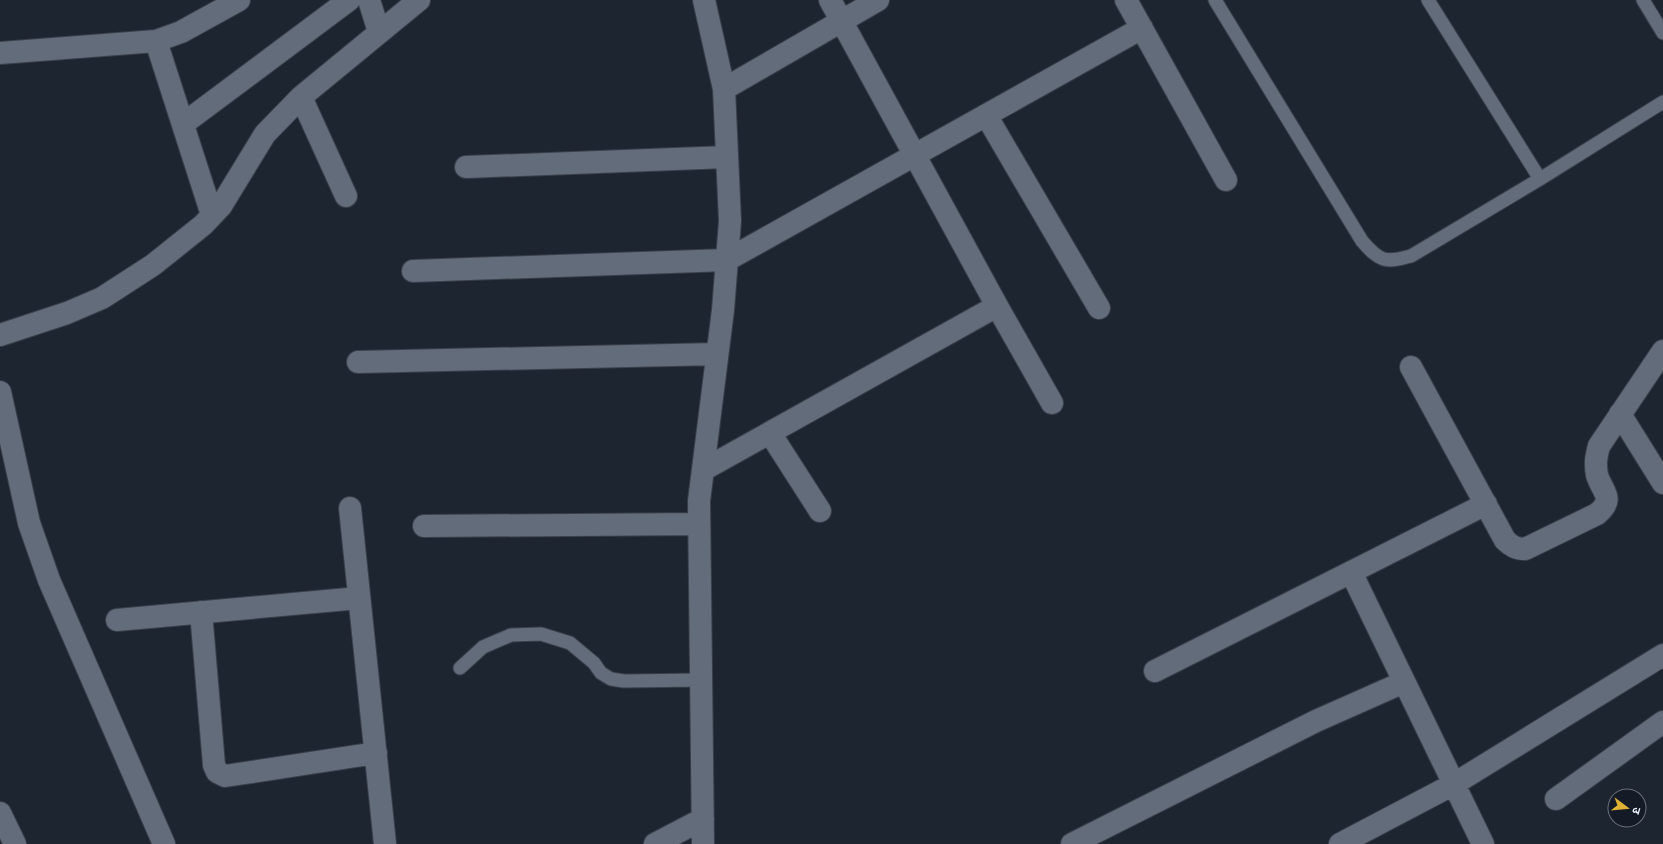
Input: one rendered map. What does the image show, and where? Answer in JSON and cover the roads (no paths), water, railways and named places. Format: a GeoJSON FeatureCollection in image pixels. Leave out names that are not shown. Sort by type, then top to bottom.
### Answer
{"type":"FeatureCollection","features":[{"type":"Feature","properties":{"kind":"street"},"geometry":{"type":"LineString","coordinates":[[0,53],[156,41],[181,32],[239,0]]}},
{"type":"Feature","properties":{"kind":"street"},"geometry":{"type":"LineString","coordinates":[[183,124],[349,0]]}},
{"type":"Feature","properties":{"kind":"street"},"geometry":{"type":"LineString","coordinates":[[369,0],[379,32]]}},
{"type":"Feature","properties":{"kind":"street"},"geometry":{"type":"LineString","coordinates":[[0,335],[67,314],[102,298],[153,265],[203,225],[220,206],[265,134],[301,97],[419,0]]}},
{"type":"Feature","properties":{"kind":"street"},"geometry":{"type":"LineString","coordinates":[[703,844],[699,501],[723,310],[730,221],[724,89],[704,0]]}},
{"type":"Feature","properties":{"kind":"street"},"geometry":{"type":"LineString","coordinates":[[830,0],[997,306],[1052,403]]}},
{"type":"Feature","properties":{"kind":"street"},"geometry":{"type":"LineString","coordinates":[[724,89],[878,0]]}},
{"type":"Feature","properties":{"kind":"street"},"geometry":{"type":"LineString","coordinates":[[1126,0],[1226,180]]}},
{"type":"Feature","properties":{"kind":"street"},"geometry":{"type":"LineString","coordinates":[[412,271],[727,260],[1142,28]]}},
{"type":"Feature","properties":{"kind":"street"},"geometry":{"type":"LineString","coordinates":[[156,41],[212,215]]}},
{"type":"Feature","properties":{"kind":"street"},"geometry":{"type":"LineString","coordinates":[[301,97],[346,196]]}},
{"type":"Feature","properties":{"kind":"street"},"geometry":{"type":"LineString","coordinates":[[986,115],[1099,308]]}},
{"type":"Feature","properties":{"kind":"street"},"geometry":{"type":"LineString","coordinates":[[466,167],[727,157]]}},
{"type":"Feature","properties":{"kind":"street"},"geometry":{"type":"LineString","coordinates":[[703,470],[997,306]]}},
{"type":"Feature","properties":{"kind":"street"},"geometry":{"type":"LineString","coordinates":[[1411,367],[1505,540],[1511,546],[1518,549],[1525,549],[1597,514],[1604,508],[1607,501],[1606,494],[1598,476],[1595,461],[1599,446],[1663,351]]}},
{"type":"Feature","properties":{"kind":"street"},"geometry":{"type":"LineString","coordinates":[[358,362],[717,354]]}},
{"type":"Feature","properties":{"kind":"street"},"geometry":{"type":"LineString","coordinates":[[0,392],[30,523],[49,580],[164,844]]}},
{"type":"Feature","properties":{"kind":"street"},"geometry":{"type":"LineString","coordinates":[[1620,414],[1661,476]]}},
{"type":"Feature","properties":{"kind":"street"},"geometry":{"type":"LineString","coordinates":[[770,432],[820,510]]}},
{"type":"Feature","properties":{"kind":"street"},"geometry":{"type":"LineString","coordinates":[[1155,671],[1486,504]]}},
{"type":"Feature","properties":{"kind":"street"},"geometry":{"type":"LineString","coordinates":[[350,508],[385,844]]}},
{"type":"Feature","properties":{"kind":"street"},"geometry":{"type":"LineString","coordinates":[[424,526],[699,524]]}},
{"type":"Feature","properties":{"kind":"street"},"geometry":{"type":"LineString","coordinates":[[1351,572],[1483,844]]}},
{"type":"Feature","properties":{"kind":"street"},"geometry":{"type":"LineString","coordinates":[[117,620],[359,598]]}},
{"type":"Feature","properties":{"kind":"street"},"geometry":{"type":"LineString","coordinates":[[201,612],[214,765],[216,772],[225,776],[376,753]]}},
{"type":"Feature","properties":{"kind":"street"},"geometry":{"type":"LineString","coordinates":[[1340,844],[1454,784],[1663,655]]}},
{"type":"Feature","properties":{"kind":"street"},"geometry":{"type":"LineString","coordinates":[[1072,844],[1316,721],[1404,682]]}},
{"type":"Feature","properties":{"kind":"street"},"geometry":{"type":"LineString","coordinates":[[1556,799],[1663,722]]}},
{"type":"Feature","properties":{"kind":"street"},"geometry":{"type":"LineString","coordinates":[[0,813],[15,844]]}},
{"type":"Feature","properties":{"kind":"street"},"geometry":{"type":"LineString","coordinates":[[654,844],[703,819]]}},
{"type":"Feature","properties":{"kind":"lane"},"geometry":{"type":"LineString","coordinates":[[1215,0],[1362,241],[1374,255],[1391,262],[1411,256],[1540,179],[1663,102]]}},
{"type":"Feature","properties":{"kind":"lane"},"geometry":{"type":"LineString","coordinates":[[1428,0],[1540,179]]}},
{"type":"Feature","properties":{"kind":"lane"},"geometry":{"type":"LineString","coordinates":[[1643,0],[1663,33]]}},
{"type":"Feature","properties":{"kind":"lane"},"geometry":{"type":"LineString","coordinates":[[460,668],[483,647],[510,635],[541,634],[570,643],[594,663],[601,673],[611,680],[701,680]]}}]}
